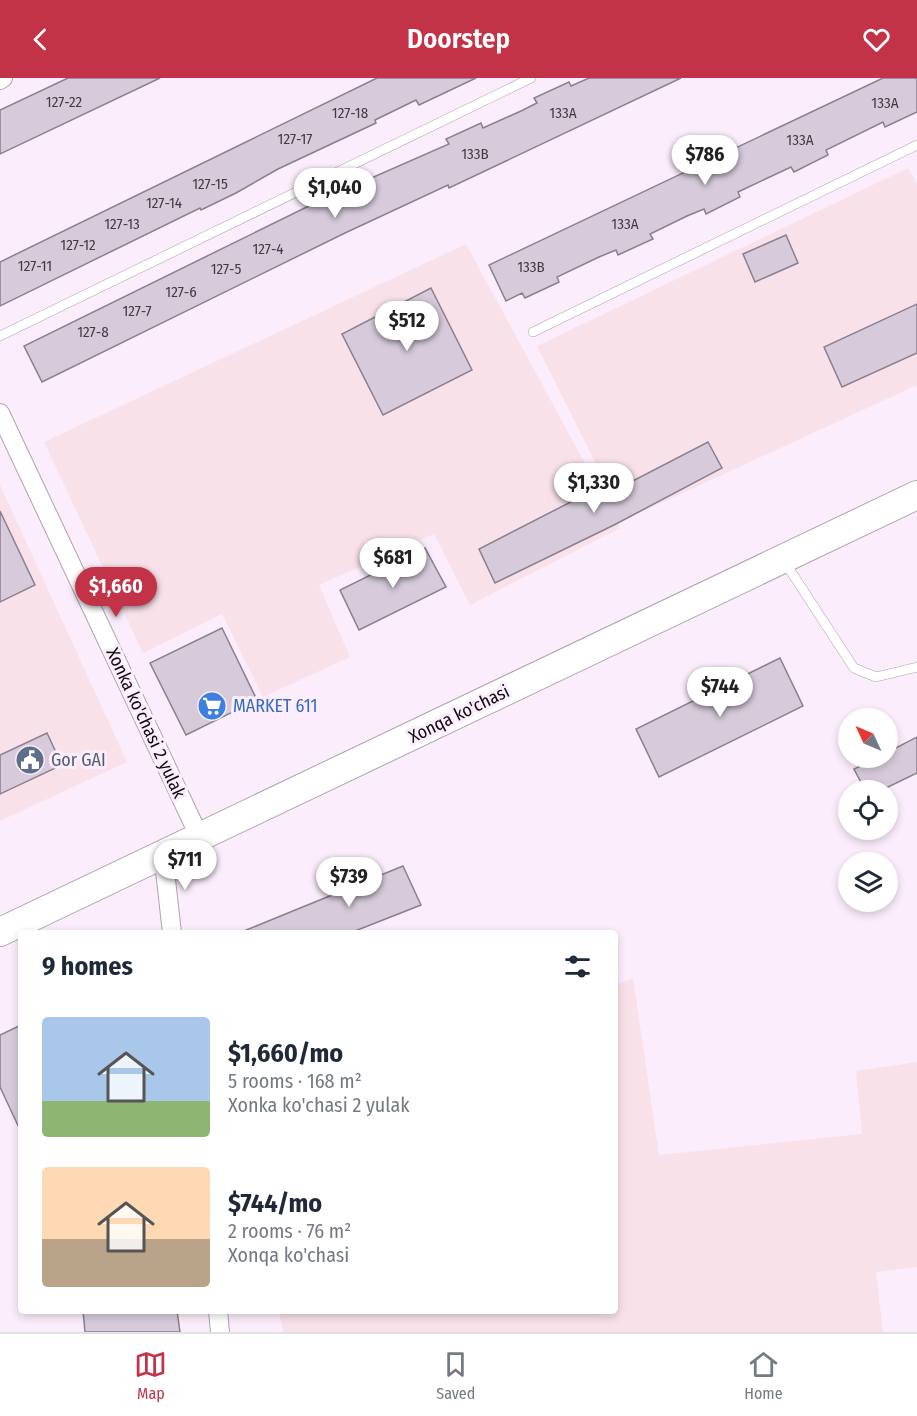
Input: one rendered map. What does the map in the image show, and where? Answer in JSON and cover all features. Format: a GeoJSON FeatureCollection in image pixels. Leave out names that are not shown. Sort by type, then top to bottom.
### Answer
{"type":"FeatureCollection","features":[{"type":"Feature","properties":{"kind":"main road","name":"Xonqa ko'chasi"},"geometry":{"type":"LineString","coordinates":[[0,932],[917,495]]}},
{"type":"Feature","properties":{"kind":"street","name":"Xonka ko'chasi 2 yulak"},"geometry":{"type":"LineString","coordinates":[[0,413],[200,838]]}},
{"type":"Feature","properties":{"kind":"street"},"geometry":{"type":"LineString","coordinates":[[160,857],[165,871],[172,930]]}},
{"type":"Feature","properties":{"kind":"street"},"geometry":{"type":"LineString","coordinates":[[218,1314],[220,1332]]}},
{"type":"Feature","properties":{"kind":"lane"},"geometry":{"type":"LineString","coordinates":[[0,336],[531,78]]}},
{"type":"Feature","properties":{"kind":"lane"},"geometry":{"type":"LineString","coordinates":[[533,332],[917,145]]}},
{"type":"Feature","properties":{"kind":"lane"},"geometry":{"type":"LineString","coordinates":[[783,559],[854,668],[876,677],[917,667]]}},
{"type":"Feature","properties":{"kind":"shaded area"},"geometry":{"type":"Polygon","coordinates":[[[908,168],[917,184],[917,385],[624,520],[537,346],[908,168]]]}},
{"type":"Feature","properties":{"kind":"shaded area"},"geometry":{"type":"Polygon","coordinates":[[[466,244],[620,528],[470,605],[434,534],[319,585],[350,657],[263,697],[222,614],[143,653],[44,442],[466,244]]]}},
{"type":"Feature","properties":{"kind":"shaded area"},"geometry":{"type":"Polygon","coordinates":[[[0,485],[127,762],[0,821],[0,485]]]}},
{"type":"Feature","properties":{"kind":"shaded area"},"geometry":{"type":"Polygon","coordinates":[[[633,978],[659,1155],[862,1134],[856,1071],[917,1062],[917,1267],[876,1272],[883,1332],[283,1332],[280,1314],[618,1314],[618,984],[633,978]]]}},
{"type":"Feature","properties":{"kind":"building"},"geometry":{"type":"Polygon","coordinates":[[[68,78],[160,78],[0,154],[0,110],[68,78]]]}},
{"type":"Feature","properties":{"kind":"building"},"geometry":{"type":"Polygon","coordinates":[[[377,78],[476,78],[419,105],[416,100],[375,120],[376,123],[278,169],[236,193],[201,210],[200,208],[0,306],[0,262],[377,78]]]}},
{"type":"Feature","properties":{"kind":"building"},"geometry":{"type":"Polygon","coordinates":[[[589,78],[681,78],[449,188],[448,185],[345,233],[42,382],[24,346],[319,201],[449,144],[446,139],[481,123],[483,128],[537,103],[534,98],[569,82],[571,86],[589,78]]]}},
{"type":"Feature","properties":{"kind":"building"},"geometry":{"type":"Polygon","coordinates":[[[883,78],[917,78],[917,112],[885,127],[883,122],[826,150],[828,155],[794,172],[791,167],[738,192],[740,197],[706,214],[704,209],[650,234],[653,239],[618,255],[616,250],[557,277],[559,282],[525,298],[522,293],[506,301],[489,265],[883,78]]]}},
{"type":"Feature","properties":{"kind":"building"},"geometry":{"type":"Polygon","coordinates":[[[786,235],[798,263],[755,282],[743,254],[786,235]]]}},
{"type":"Feature","properties":{"kind":"building"},"geometry":{"type":"Polygon","coordinates":[[[431,288],[472,370],[383,415],[342,334],[431,288]]]}},
{"type":"Feature","properties":{"kind":"building"},"geometry":{"type":"Polygon","coordinates":[[[917,304],[917,353],[842,387],[824,347],[917,304]]]}},
{"type":"Feature","properties":{"kind":"building"},"geometry":{"type":"Polygon","coordinates":[[[708,442],[722,468],[614,525],[495,583],[479,549],[596,489],[600,498],[708,442]]]}},
{"type":"Feature","properties":{"kind":"building"},"geometry":{"type":"Polygon","coordinates":[[[0,511],[35,585],[0,602],[0,511]]]}},
{"type":"Feature","properties":{"kind":"building"},"geometry":{"type":"Polygon","coordinates":[[[425,548],[446,587],[359,630],[340,590],[425,548]]]}},
{"type":"Feature","properties":{"kind":"building"},"geometry":{"type":"Polygon","coordinates":[[[222,628],[257,700],[186,735],[150,663],[222,628]]]}},
{"type":"Feature","properties":{"kind":"building"},"geometry":{"type":"Polygon","coordinates":[[[780,658],[803,706],[659,777],[636,729],[780,658]]]}},
{"type":"Feature","properties":{"kind":"building","name":"Gor GAI"},"geometry":{"type":"Polygon","coordinates":[[[47,733],[62,765],[0,794],[0,755],[47,733]]]}},
{"type":"Feature","properties":{"kind":"building"},"geometry":{"type":"Polygon","coordinates":[[[917,737],[917,773],[898,782],[898,780],[860,780],[854,769],[856,768],[898,768],[898,747],[917,737]]]}},
{"type":"Feature","properties":{"kind":"building"},"geometry":{"type":"Polygon","coordinates":[[[403,866],[421,905],[358,930],[246,930],[403,866]]]}},
{"type":"Feature","properties":{"kind":"building"},"geometry":{"type":"Polygon","coordinates":[[[18,1026],[18,1126],[0,1087],[0,1035],[18,1026]]]}},
{"type":"Feature","properties":{"kind":"building"},"geometry":{"type":"Polygon","coordinates":[[[83,1314],[177,1314],[180,1332],[85,1332],[83,1314]]]}},
{"type":"Feature","properties":{"kind":"place","name":"MARKET 611"},"geometry":{"type":"Point","coordinates":[212,706]}},
{"type":"Feature","properties":{"kind":"place","name":"Gor GAI"},"geometry":{"type":"Point","coordinates":[30,760]}}]}
